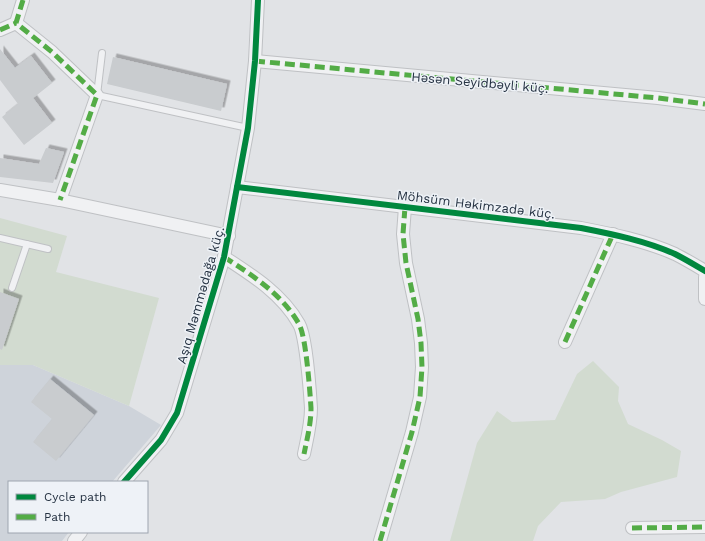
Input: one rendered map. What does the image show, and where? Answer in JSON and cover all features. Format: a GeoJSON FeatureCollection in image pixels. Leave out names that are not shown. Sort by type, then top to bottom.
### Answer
{"type":"FeatureCollection","features":[{"type":"Feature","properties":{"kind":"street"},"geometry":{"type":"LineString","coordinates":[[0,30],[16,23],[23,0]]}},
{"type":"Feature","properties":{"kind":"street","name":"Aşıq Məmmədağa küç."},"geometry":{"type":"LineString","coordinates":[[125,481],[161,440],[177,413],[224,257],[248,128],[255,61],[258,0]]}},
{"type":"Feature","properties":{"kind":"street"},"geometry":{"type":"LineString","coordinates":[[16,23],[52,52],[97,95],[60,200]]}},
{"type":"Feature","properties":{"kind":"street","name":"Həsən Seyidbəyli küç."},"geometry":{"type":"LineString","coordinates":[[255,61],[658,98],[705,104]]}},
{"type":"Feature","properties":{"kind":"street","name":"Möhsüm Həkimzadə küç."},"geometry":{"type":"LineString","coordinates":[[237,186],[581,228],[613,234],[674,254],[705,271]]}},
{"type":"Feature","properties":{"kind":"street"},"geometry":{"type":"LineString","coordinates":[[0,190],[60,200],[229,236]]}},
{"type":"Feature","properties":{"kind":"street"},"geometry":{"type":"LineString","coordinates":[[380,541],[412,432],[421,389],[421,343],[418,319],[406,263],[403,234],[405,207]]}},
{"type":"Feature","properties":{"kind":"street"},"geometry":{"type":"LineString","coordinates":[[565,342],[613,234]]}},
{"type":"Feature","properties":{"kind":"street"},"geometry":{"type":"LineString","coordinates":[[224,257],[251,275],[279,298],[300,325],[305,345],[311,409],[304,454]]}},
{"type":"Feature","properties":{"kind":"street"},"geometry":{"type":"LineString","coordinates":[[705,277],[705,299]]}},
{"type":"Feature","properties":{"kind":"street"},"geometry":{"type":"LineString","coordinates":[[632,528],[705,527]]}},
{"type":"Feature","properties":{"kind":"street"},"geometry":{"type":"LineString","coordinates":[[74,541],[80,533]]}},
{"type":"Feature","properties":{"kind":"lane"},"geometry":{"type":"LineString","coordinates":[[102,53],[97,95],[248,128]]}},
{"type":"Feature","properties":{"kind":"lane"},"geometry":{"type":"LineString","coordinates":[[0,238],[48,249]]}},
{"type":"Feature","properties":{"kind":"lane"},"geometry":{"type":"LineString","coordinates":[[12,288],[27,244]]}},
{"type":"Feature","properties":{"kind":"shaded area"},"geometry":{"type":"Polygon","coordinates":[[[0,218],[67,236],[56,272],[159,298],[129,406],[33,365],[0,365],[0,218]]]}},
{"type":"Feature","properties":{"kind":"shaded area"},"geometry":{"type":"Polygon","coordinates":[[[593,361],[619,387],[618,401],[628,424],[681,451],[677,477],[621,492],[605,499],[561,502],[538,526],[533,541],[450,541],[477,443],[497,411],[512,422],[555,420],[577,374],[593,361]]]}},
{"type":"Feature","properties":{"kind":"shaded area"},"geometry":{"type":"Polygon","coordinates":[[[0,365],[33,365],[129,406],[161,425],[113,481],[8,481],[8,533],[68,533],[62,541],[0,541],[0,365]]]}},
{"type":"Feature","properties":{"kind":"building"},"geometry":{"type":"Polygon","coordinates":[[[0,49],[15,68],[31,56],[52,83],[33,98],[52,123],[24,145],[2,117],[18,104],[0,80],[0,49]]]}},
{"type":"Feature","properties":{"kind":"building"},"geometry":{"type":"Polygon","coordinates":[[[113,57],[227,84],[221,111],[107,84],[113,57]]]}},
{"type":"Feature","properties":{"kind":"building"},"geometry":{"type":"Polygon","coordinates":[[[46,148],[64,152],[53,183],[0,177],[0,158],[39,164],[46,148]]]}},
{"type":"Feature","properties":{"kind":"building"},"geometry":{"type":"Polygon","coordinates":[[[0,292],[19,299],[2,350],[0,349],[0,292]]]}},
{"type":"Feature","properties":{"kind":"building"},"geometry":{"type":"Polygon","coordinates":[[[50,379],[94,415],[56,461],[33,442],[52,419],[31,402],[50,379]]]}},
{"type":"Feature","properties":{"kind":"marked path"},"geometry":{"type":"LineString","coordinates":[[23,0],[16,23],[52,52],[97,95],[60,200]]}},
{"type":"Feature","properties":{"kind":"marked path"},"geometry":{"type":"LineString","coordinates":[[0,30],[16,23]]}},
{"type":"Feature","properties":{"kind":"marked path"},"geometry":{"type":"LineString","coordinates":[[255,61],[658,98],[705,104]]}},
{"type":"Feature","properties":{"kind":"marked path"},"geometry":{"type":"LineString","coordinates":[[380,541],[412,432],[420,397],[422,367],[421,343],[418,319],[406,263],[403,234],[405,207]]}},
{"type":"Feature","properties":{"kind":"marked path"},"geometry":{"type":"LineString","coordinates":[[565,342],[613,234]]}},
{"type":"Feature","properties":{"kind":"marked path"},"geometry":{"type":"LineString","coordinates":[[224,257],[256,278],[275,294],[284,303],[299,324],[306,352],[311,408],[310,426],[304,454]]}},
{"type":"Feature","properties":{"kind":"marked path"},"geometry":{"type":"LineString","coordinates":[[632,528],[705,527]]}},
{"type":"Feature","properties":{"kind":"cycle path"},"geometry":{"type":"LineString","coordinates":[[125,481],[161,440],[177,413],[224,257],[248,128],[255,61],[258,0]]}},
{"type":"Feature","properties":{"kind":"cycle path"},"geometry":{"type":"LineString","coordinates":[[237,187],[581,228],[617,235],[664,249],[705,271]]}}]}
